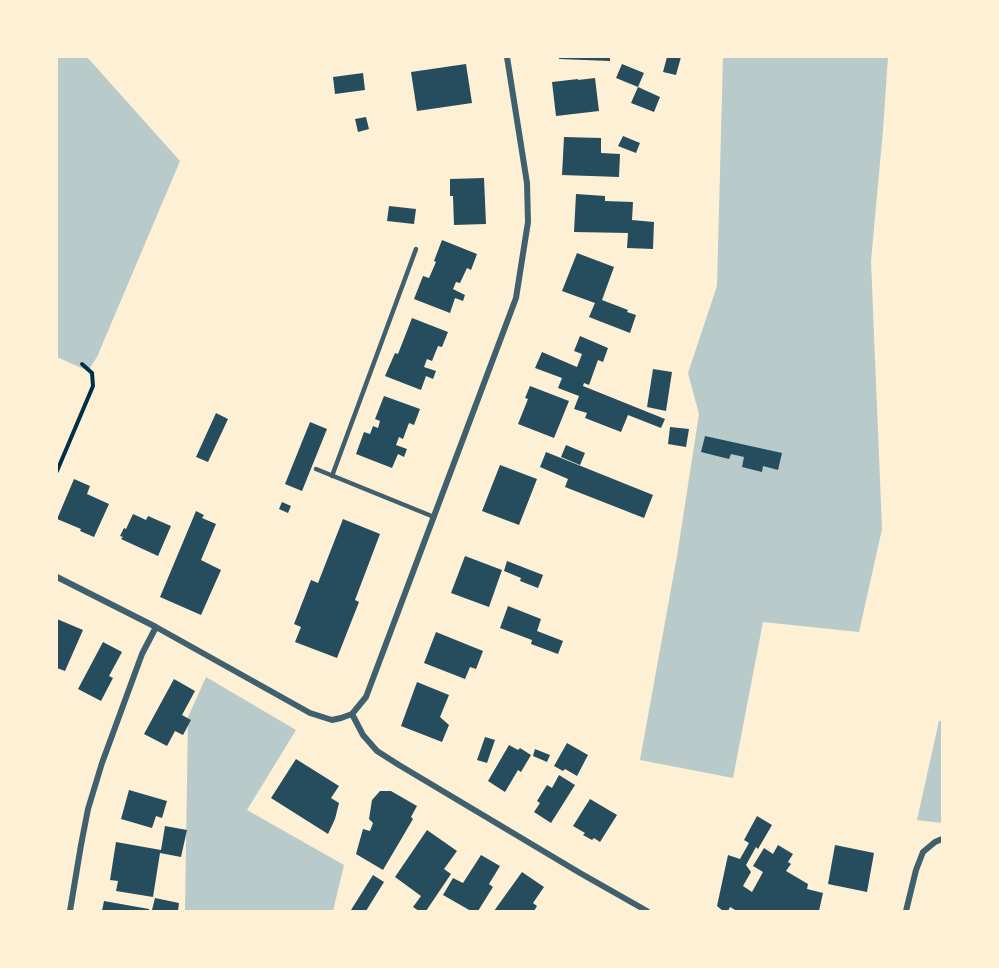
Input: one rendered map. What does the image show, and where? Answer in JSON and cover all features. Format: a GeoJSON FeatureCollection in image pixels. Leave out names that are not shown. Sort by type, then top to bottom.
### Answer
{"type":"FeatureCollection","features":[{"type":"Feature","properties":{"kind":"street"},"geometry":{"type":"LineString","coordinates":[[57,577],[156,627],[310,713],[332,720],[352,714],[366,697],[516,298],[528,222],[527,183],[507,57]]}},
{"type":"Feature","properties":{"kind":"street"},"geometry":{"type":"LineString","coordinates":[[70,911],[86,818],[102,763],[142,654],[156,627]]}},
{"type":"Feature","properties":{"kind":"street"},"geometry":{"type":"LineString","coordinates":[[352,714],[363,735],[377,751],[579,873],[647,911]]}},
{"type":"Feature","properties":{"kind":"street"},"geometry":{"type":"LineString","coordinates":[[906,911],[923,852],[942,839]]}},
{"type":"Feature","properties":{"kind":"lane"},"geometry":{"type":"LineString","coordinates":[[332,476],[416,249]]}},
{"type":"Feature","properties":{"kind":"lane"},"geometry":{"type":"LineString","coordinates":[[316,470],[434,517]]}},
{"type":"Feature","properties":{"kind":"path"},"geometry":{"type":"LineString","coordinates":[[57,471],[93,386],[92,373],[82,364]]}},
{"type":"Feature","properties":{"kind":"shaded area"},"geometry":{"type":"Polygon","coordinates":[[[57,57],[87,57],[180,161],[97,357],[88,371],[57,357],[57,57]]]}},
{"type":"Feature","properties":{"kind":"shaded area"},"geometry":{"type":"Polygon","coordinates":[[[723,57],[888,57],[871,261],[882,529],[859,632],[763,622],[733,778],[640,760],[677,556],[699,414],[688,373],[717,286],[723,57]]]}},
{"type":"Feature","properties":{"kind":"shaded area"},"geometry":{"type":"Polygon","coordinates":[[[206,677],[296,730],[247,810],[344,865],[333,911],[185,911],[188,717],[206,677]]]}},
{"type":"Feature","properties":{"kind":"shaded area"},"geometry":{"type":"Polygon","coordinates":[[[939,721],[942,721],[942,823],[917,820],[939,721]]]}},
{"type":"Feature","properties":{"kind":"building"},"geometry":{"type":"Polygon","coordinates":[[[559,57],[610,57],[610,61],[559,59],[559,57]]]}},
{"type":"Feature","properties":{"kind":"building"},"geometry":{"type":"Polygon","coordinates":[[[667,57],[681,57],[676,75],[663,72],[667,57]]]}},
{"type":"Feature","properties":{"kind":"building"},"geometry":{"type":"Polygon","coordinates":[[[466,64],[472,103],[417,111],[411,72],[466,64]]]}},
{"type":"Feature","properties":{"kind":"building"},"geometry":{"type":"Polygon","coordinates":[[[622,64],[644,73],[638,87],[616,78],[622,64]]]}},
{"type":"Feature","properties":{"kind":"building"},"geometry":{"type":"Polygon","coordinates":[[[363,73],[365,90],[335,94],[333,77],[363,73]]]}},
{"type":"Feature","properties":{"kind":"building"},"geometry":{"type":"Polygon","coordinates":[[[595,78],[599,111],[556,116],[552,82],[595,78]]]}},
{"type":"Feature","properties":{"kind":"building"},"geometry":{"type":"Polygon","coordinates":[[[638,87],[660,97],[654,112],[631,103],[638,87]]]}},
{"type":"Feature","properties":{"kind":"building"},"geometry":{"type":"Polygon","coordinates":[[[366,117],[369,129],[358,132],[355,119],[366,117]]]}},
{"type":"Feature","properties":{"kind":"building"},"geometry":{"type":"Polygon","coordinates":[[[623,136],[640,143],[636,153],[618,146],[623,136]]]}},
{"type":"Feature","properties":{"kind":"building"},"geometry":{"type":"Polygon","coordinates":[[[564,137],[601,138],[601,153],[620,154],[619,177],[562,175],[564,137]]]}},
{"type":"Feature","properties":{"kind":"building"},"geometry":{"type":"Polygon","coordinates":[[[484,178],[486,224],[454,225],[450,179],[484,178]]]}},
{"type":"Feature","properties":{"kind":"building"},"geometry":{"type":"Polygon","coordinates":[[[576,194],[605,196],[605,201],[633,202],[632,220],[654,222],[653,249],[627,248],[628,233],[574,232],[576,194]]]}},
{"type":"Feature","properties":{"kind":"building"},"geometry":{"type":"Polygon","coordinates":[[[389,206],[416,209],[414,224],[387,221],[389,206]]]}},
{"type":"Feature","properties":{"kind":"building"},"geometry":{"type":"Polygon","coordinates":[[[442,240],[477,254],[471,270],[467,268],[460,283],[456,282],[453,289],[465,295],[463,301],[455,298],[450,313],[414,299],[423,276],[429,278],[442,240]]]}},
{"type":"Feature","properties":{"kind":"building"},"geometry":{"type":"Polygon","coordinates":[[[577,253],[614,267],[602,300],[636,315],[630,333],[589,317],[595,303],[562,291],[577,253]]]}},
{"type":"Feature","properties":{"kind":"building"},"geometry":{"type":"Polygon","coordinates":[[[412,318],[448,332],[442,347],[438,346],[432,361],[427,359],[424,367],[436,371],[433,379],[426,376],[421,390],[385,376],[395,353],[398,354],[412,318]]]}},
{"type":"Feature","properties":{"kind":"building"},"geometry":{"type":"Polygon","coordinates":[[[580,336],[608,348],[603,362],[598,360],[589,385],[584,383],[583,386],[665,419],[661,428],[628,415],[621,432],[585,418],[587,413],[574,409],[579,396],[558,388],[562,378],[535,368],[542,352],[577,367],[582,354],[574,351],[580,336]]]}},
{"type":"Feature","properties":{"kind":"building"},"geometry":{"type":"Polygon","coordinates":[[[653,369],[672,372],[666,411],[647,407],[653,369]]]}},
{"type":"Feature","properties":{"kind":"building"},"geometry":{"type":"Polygon","coordinates":[[[530,386],[569,401],[554,438],[518,424],[528,399],[525,398],[530,386]]]}},
{"type":"Feature","properties":{"kind":"building"},"geometry":{"type":"Polygon","coordinates":[[[384,396],[420,409],[414,425],[409,423],[403,439],[399,437],[396,445],[407,449],[404,457],[398,454],[392,468],[356,454],[364,432],[370,434],[373,426],[378,428],[380,421],[375,419],[384,396]]]}},
{"type":"Feature","properties":{"kind":"building"},"geometry":{"type":"Polygon","coordinates":[[[216,413],[228,419],[208,462],[196,457],[216,413]]]}},
{"type":"Feature","properties":{"kind":"building"},"geometry":{"type":"Polygon","coordinates":[[[310,422],[327,429],[302,491],[285,484],[310,422]]]}},
{"type":"Feature","properties":{"kind":"building"},"geometry":{"type":"Polygon","coordinates":[[[670,427],[689,429],[686,447],[668,444],[670,427]]]}},
{"type":"Feature","properties":{"kind":"building"},"geometry":{"type":"Polygon","coordinates":[[[705,436],[782,453],[778,470],[763,466],[762,472],[742,467],[744,457],[731,454],[729,459],[701,452],[705,436]]]}},
{"type":"Feature","properties":{"kind":"building"},"geometry":{"type":"Polygon","coordinates":[[[566,445],[585,453],[580,465],[561,457],[566,445]]]}},
{"type":"Feature","properties":{"kind":"building"},"geometry":{"type":"Polygon","coordinates":[[[546,452],[653,495],[644,518],[565,487],[568,479],[540,467],[546,452]]]}},
{"type":"Feature","properties":{"kind":"building"},"geometry":{"type":"Polygon","coordinates":[[[500,465],[537,479],[519,525],[482,511],[500,465]]]}},
{"type":"Feature","properties":{"kind":"building"},"geometry":{"type":"Polygon","coordinates":[[[74,479],[90,486],[87,494],[109,504],[94,537],[57,519],[74,479]]]}},
{"type":"Feature","properties":{"kind":"building"},"geometry":{"type":"Polygon","coordinates":[[[282,502],[291,506],[288,513],[279,509],[282,502]]]}},
{"type":"Feature","properties":{"kind":"building"},"geometry":{"type":"Polygon","coordinates":[[[196,511],[204,515],[202,518],[216,524],[201,560],[221,570],[201,615],[160,597],[196,511]]]}},
{"type":"Feature","properties":{"kind":"building"},"geometry":{"type":"Polygon","coordinates":[[[133,514],[146,520],[148,516],[171,526],[158,556],[121,539],[123,537],[120,536],[133,514]]]}},
{"type":"Feature","properties":{"kind":"building"},"geometry":{"type":"Polygon","coordinates":[[[343,519],[380,534],[355,600],[359,602],[337,658],[295,642],[301,627],[294,624],[311,580],[318,583],[343,519]]]}},
{"type":"Feature","properties":{"kind":"building"},"geometry":{"type":"Polygon","coordinates":[[[465,556],[502,570],[489,607],[451,593],[465,556]]]}},
{"type":"Feature","properties":{"kind":"building"},"geometry":{"type":"Polygon","coordinates":[[[507,561],[543,575],[538,588],[504,571],[507,561]]]}},
{"type":"Feature","properties":{"kind":"building"},"geometry":{"type":"Polygon","coordinates":[[[508,606],[541,619],[537,631],[563,641],[558,654],[531,644],[532,640],[500,628],[508,606]]]}},
{"type":"Feature","properties":{"kind":"building"},"geometry":{"type":"Polygon","coordinates":[[[57,619],[83,630],[65,671],[57,668],[57,619]]]}},
{"type":"Feature","properties":{"kind":"building"},"geometry":{"type":"Polygon","coordinates":[[[436,632],[483,651],[476,669],[470,667],[465,679],[424,663],[436,632]]]}},
{"type":"Feature","properties":{"kind":"building"},"geometry":{"type":"Polygon","coordinates":[[[103,642],[122,652],[109,676],[113,678],[101,701],[78,689],[103,642]]]}},
{"type":"Feature","properties":{"kind":"building"},"geometry":{"type":"Polygon","coordinates":[[[174,679],[195,691],[182,715],[191,720],[183,735],[175,731],[167,746],[144,734],[174,679]]]}},
{"type":"Feature","properties":{"kind":"building"},"geometry":{"type":"Polygon","coordinates":[[[417,682],[449,695],[440,717],[449,725],[442,742],[401,726],[417,682]]]}},
{"type":"Feature","properties":{"kind":"building"},"geometry":{"type":"Polygon","coordinates":[[[485,737],[495,740],[487,763],[477,760],[485,737]]]}},
{"type":"Feature","properties":{"kind":"building"},"geometry":{"type":"Polygon","coordinates":[[[567,743],[588,755],[577,776],[554,766],[567,743]]]}},
{"type":"Feature","properties":{"kind":"building"},"geometry":{"type":"Polygon","coordinates":[[[509,745],[518,750],[520,748],[531,755],[521,772],[518,770],[505,792],[488,781],[509,745]]]}},
{"type":"Feature","properties":{"kind":"building"},"geometry":{"type":"Polygon","coordinates":[[[535,749],[550,755],[547,762],[533,756],[535,749]]]}},
{"type":"Feature","properties":{"kind":"building"},"geometry":{"type":"Polygon","coordinates":[[[296,759],[339,786],[331,798],[339,803],[328,834],[271,798],[296,759]]]}},
{"type":"Feature","properties":{"kind":"building"},"geometry":{"type":"Polygon","coordinates":[[[559,775],[575,785],[551,823],[534,812],[540,803],[537,801],[547,785],[552,788],[559,775]]]}},
{"type":"Feature","properties":{"kind":"building"},"geometry":{"type":"Polygon","coordinates":[[[129,790],[167,801],[162,818],[156,816],[152,828],[121,819],[129,790]]]}},
{"type":"Feature","properties":{"kind":"building"},"geometry":{"type":"Polygon","coordinates":[[[380,791],[391,791],[417,806],[411,817],[413,819],[383,870],[356,854],[363,829],[370,831],[373,823],[369,819],[372,800],[380,791]]]}},
{"type":"Feature","properties":{"kind":"building"},"geometry":{"type":"Polygon","coordinates":[[[590,799],[617,815],[600,842],[583,835],[585,833],[573,826],[590,799]]]}},
{"type":"Feature","properties":{"kind":"building"},"geometry":{"type":"Polygon","coordinates":[[[757,816],[772,825],[746,865],[751,872],[743,886],[752,892],[763,872],[753,866],[764,848],[773,854],[778,845],[793,854],[788,862],[791,864],[786,871],[808,884],[807,889],[823,893],[819,911],[737,911],[730,907],[728,911],[723,911],[717,906],[728,855],[740,859],[749,843],[744,840],[757,816]]]}},
{"type":"Feature","properties":{"kind":"building"},"geometry":{"type":"Polygon","coordinates":[[[165,826],[187,830],[181,857],[160,853],[153,897],[116,891],[118,881],[110,880],[116,842],[161,850],[165,826]]]}},
{"type":"Feature","properties":{"kind":"building"},"geometry":{"type":"Polygon","coordinates":[[[427,830],[457,851],[444,869],[451,874],[426,911],[419,911],[413,907],[421,896],[395,877],[427,830]]]}},
{"type":"Feature","properties":{"kind":"building"},"geometry":{"type":"Polygon","coordinates":[[[835,845],[874,853],[867,892],[828,884],[835,845]]]}},
{"type":"Feature","properties":{"kind":"building"},"geometry":{"type":"Polygon","coordinates":[[[481,855],[500,866],[489,884],[493,887],[478,911],[471,911],[443,895],[453,878],[463,883],[481,855]]]}},
{"type":"Feature","properties":{"kind":"building"},"geometry":{"type":"Polygon","coordinates":[[[522,872],[544,887],[533,903],[537,906],[534,911],[494,911],[522,872]]]}},
{"type":"Feature","properties":{"kind":"building"},"geometry":{"type":"Polygon","coordinates":[[[373,875],[384,882],[366,911],[351,910],[373,875]]]}},
{"type":"Feature","properties":{"kind":"building"},"geometry":{"type":"Polygon","coordinates":[[[155,898],[179,903],[178,911],[152,910],[155,898]]]}},
{"type":"Feature","properties":{"kind":"building"},"geometry":{"type":"Polygon","coordinates":[[[104,901],[149,909],[149,911],[102,911],[104,901]]]}}]}
